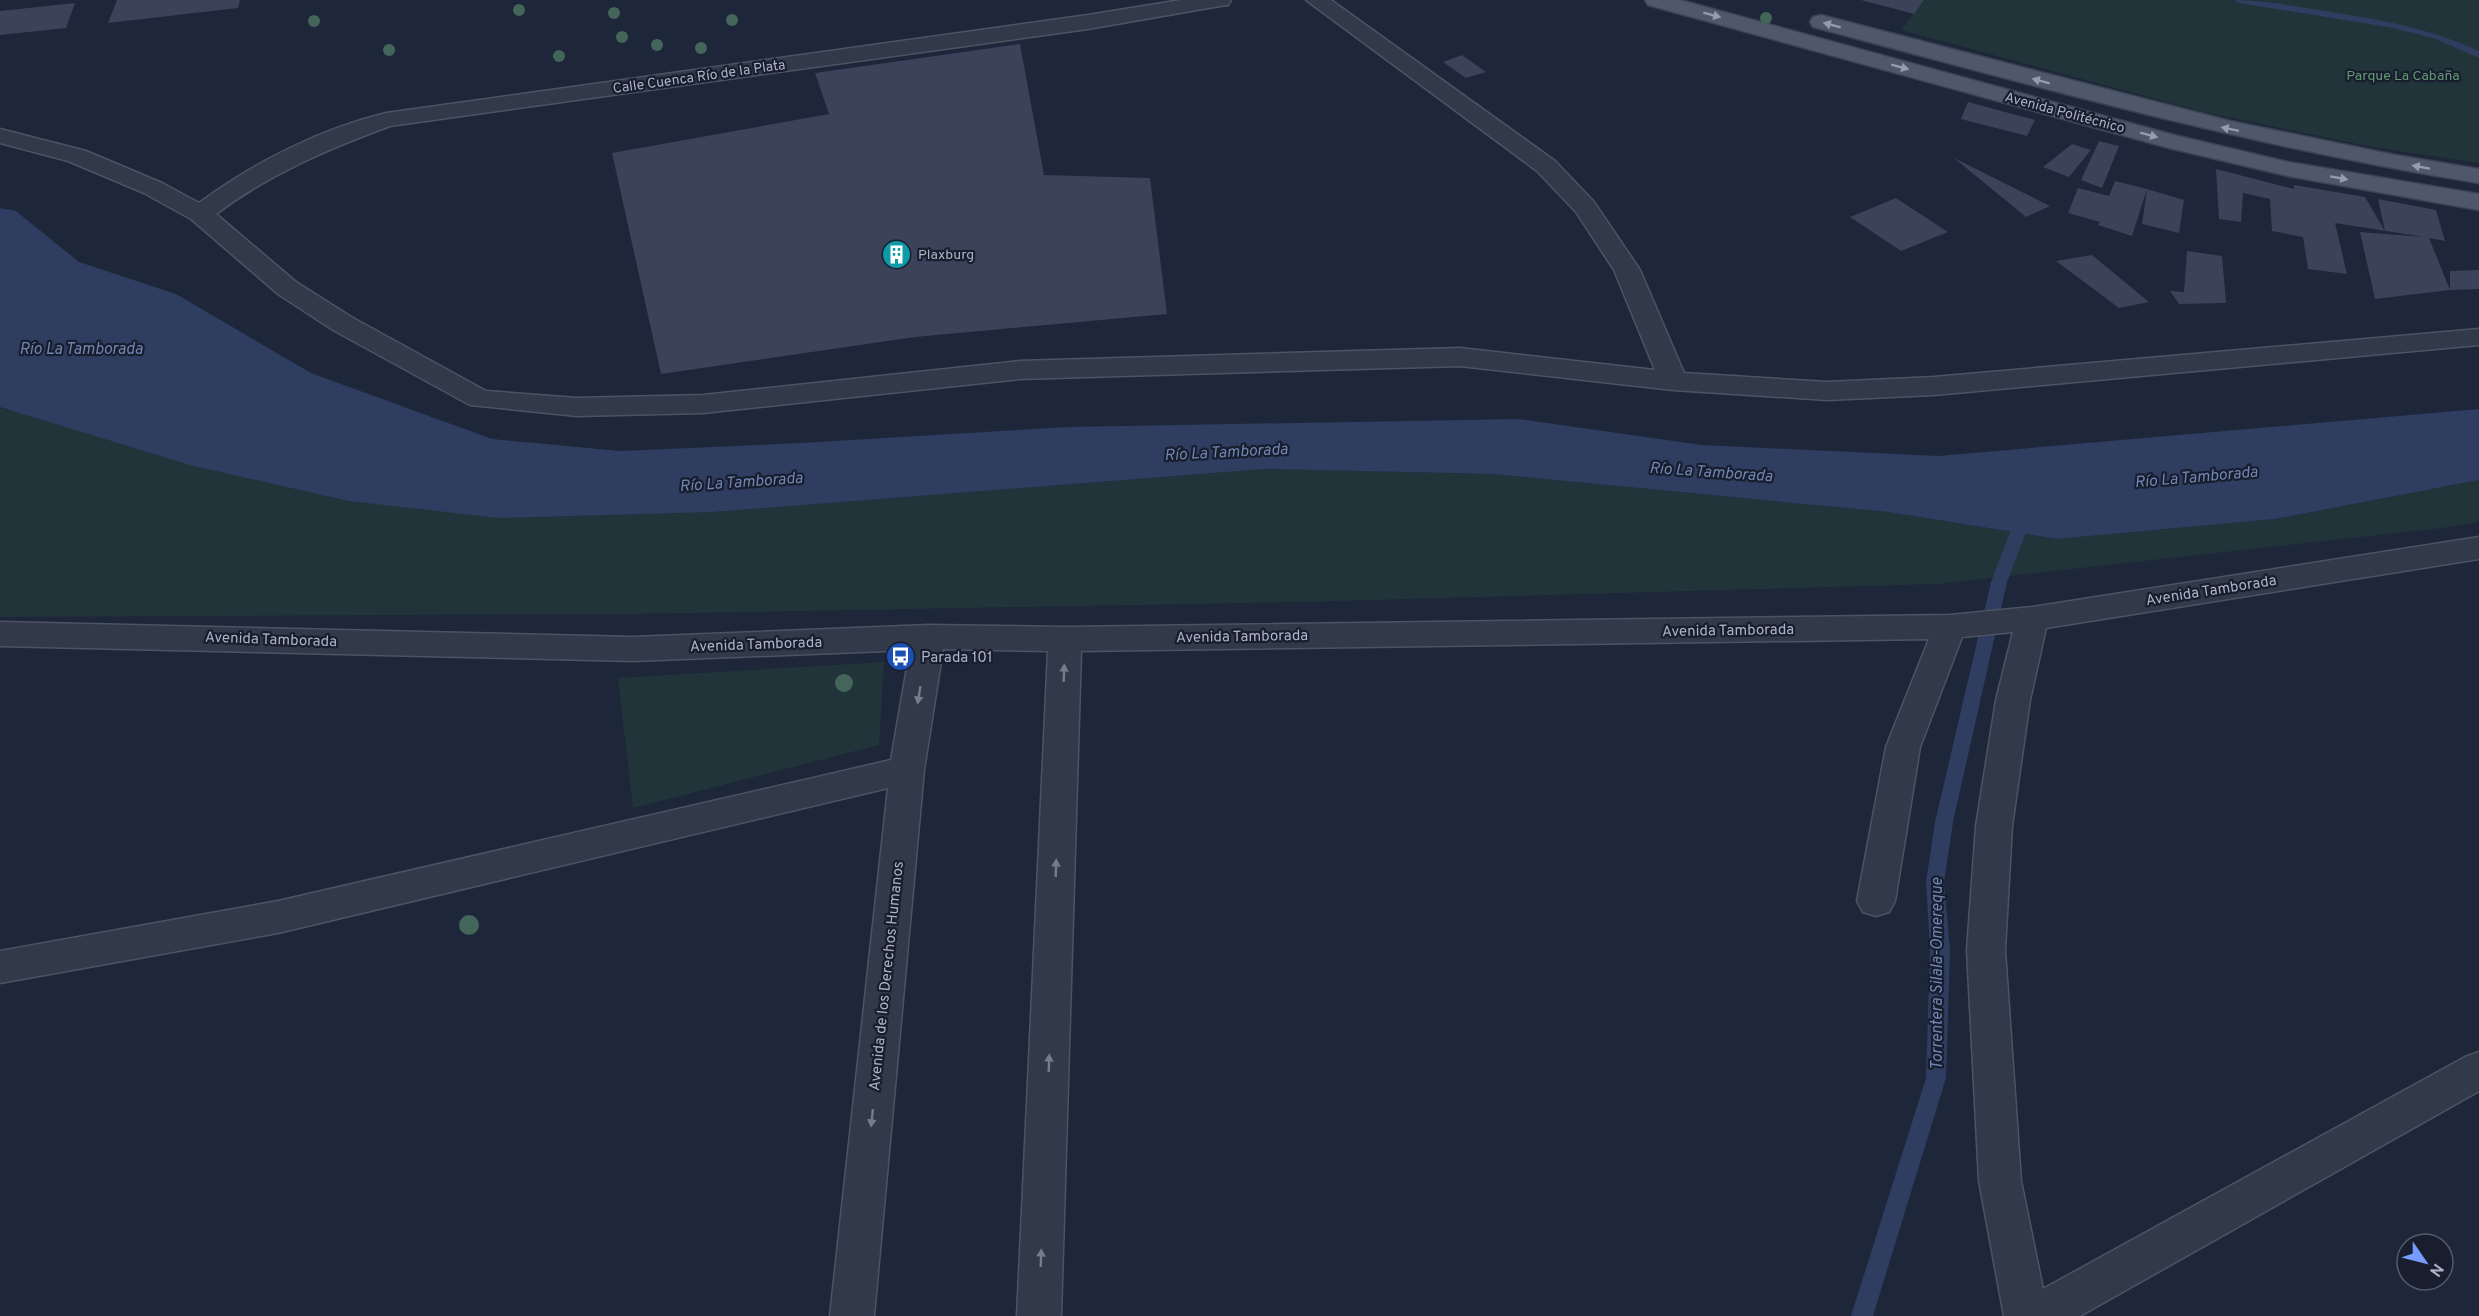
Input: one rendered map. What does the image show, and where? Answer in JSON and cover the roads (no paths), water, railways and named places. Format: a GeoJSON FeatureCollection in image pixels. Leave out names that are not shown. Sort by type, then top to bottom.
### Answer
{"type":"FeatureCollection","features":[{"type":"Feature","properties":{"kind":"main road","name":"Avenida Politécnico"},"geometry":{"type":"LineString","coordinates":[[1656,0],[2169,141],[2288,169],[2479,202]]}},
{"type":"Feature","properties":{"kind":"main road","name":"Avenida Politécnico"},"geometry":{"type":"LineString","coordinates":[[1797,15],[2184,119],[2322,149],[2479,176]]}},
{"type":"Feature","properties":{"kind":"street","name":"Calle Cuenca Río de la Plata"},"geometry":{"type":"LineString","coordinates":[[200,214],[227,192],[261,171],[308,148],[386,120],[1088,22],[1220,0]]}},
{"type":"Feature","properties":{"kind":"street"},"geometry":{"type":"LineString","coordinates":[[1317,0],[1546,166],[1585,207],[1627,270],[1673,381]]}},
{"type":"Feature","properties":{"kind":"street"},"geometry":{"type":"LineString","coordinates":[[0,135],[77,156],[153,188],[200,214],[287,288],[343,324],[480,399],[577,408],[703,404],[1020,370],[1460,357],[1673,381],[1827,391],[1934,386],[2479,337]]}},
{"type":"Feature","properties":{"kind":"street","name":"Avenida Tamborada"},"geometry":{"type":"LineString","coordinates":[[0,634],[633,649],[929,637],[1065,639],[1961,626],[2021,620],[2479,548]]}},
{"type":"Feature","properties":{"kind":"street"},"geometry":{"type":"LineString","coordinates":[[2021,620],[2013,700],[1994,826],[1986,950],[2000,1181],[2026,1316]]}},
{"type":"Feature","properties":{"kind":"street"},"geometry":{"type":"LineString","coordinates":[[1875,901],[1902,747],[1961,626]]}},
{"type":"Feature","properties":{"kind":"street","name":"Avenida de los Derechos Humanos"},"geometry":{"type":"LineString","coordinates":[[852,1316],[907,770],[929,637]]}},
{"type":"Feature","properties":{"kind":"street"},"geometry":{"type":"LineString","coordinates":[[1039,1316],[1065,639]]}},
{"type":"Feature","properties":{"kind":"street"},"geometry":{"type":"LineString","coordinates":[[0,967],[278,917],[907,770]]}},
{"type":"Feature","properties":{"kind":"street"},"geometry":{"type":"LineString","coordinates":[[2037,1316],[2479,1070]]}},
{"type":"Feature","properties":{"kind":"water","name":"Río La Tamborada"},"geometry":{"type":"Polygon","coordinates":[[[0,208],[16,211],[79,262],[176,294],[311,373],[492,439],[620,451],[1067,427],[1519,419],[1702,445],[1938,456],[2479,409],[2479,480],[2275,519],[2057,539],[1888,512],[1493,474],[1265,469],[713,512],[499,518],[349,501],[190,465],[0,407],[0,208]]]}},
{"type":"Feature","properties":{"kind":"waterway"},"geometry":{"type":"LineString","coordinates":[[2239,0],[2388,24],[2437,36],[2479,55]]}},
{"type":"Feature","properties":{"kind":"waterway","name":"Torrentera Silala-Omereque"},"geometry":{"type":"LineString","coordinates":[[1862,1316],[1936,1078],[1940,949],[1935,882],[1944,822],[1977,669],[1999,582],[2026,512]]}},
{"type":"Feature","properties":{"kind":"place","name":"Plaxburg"},"geometry":{"type":"Point","coordinates":[897,254]}},
{"type":"Feature","properties":{"kind":"place","name":"Parada 101"},"geometry":{"type":"Point","coordinates":[900,657]}},
{"type":"Feature","properties":{"kind":"park label","name":"Parque La Cabaña"},"geometry":{"type":"Point","coordinates":[2403,75]}}]}
